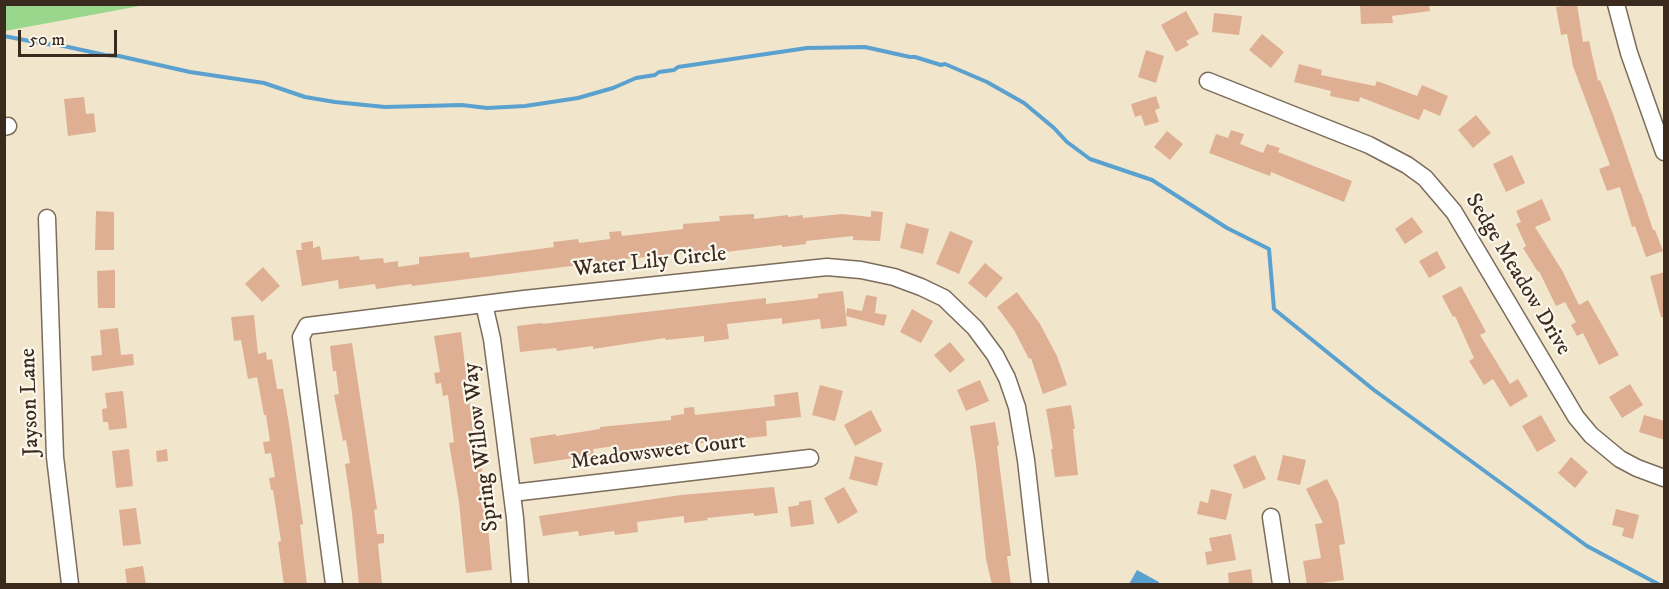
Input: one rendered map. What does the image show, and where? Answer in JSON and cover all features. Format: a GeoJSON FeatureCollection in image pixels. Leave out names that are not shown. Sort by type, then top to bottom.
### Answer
{"type":"FeatureCollection","features":[{"type":"Feature","properties":{"kind":"street"},"geometry":{"type":"LineString","coordinates":[[1616,4],[1629,53],[1665,152]]}},
{"type":"Feature","properties":{"kind":"street","name":"Sedge Meadow Drive"},"geometry":{"type":"LineString","coordinates":[[1208,81],[1390,154],[1425,178],[1454,212],[1576,417],[1591,435],[1620,459],[1665,478]]}},
{"type":"Feature","properties":{"kind":"street","name":"Jayson Lane"},"geometry":{"type":"LineString","coordinates":[[47,218],[55,457],[70,585]]}},
{"type":"Feature","properties":{"kind":"street","name":"Water Lily Circle"},"geometry":{"type":"LineString","coordinates":[[334,585],[301,337],[307,327],[484,304],[827,267],[861,270],[894,277],[944,298],[975,328],[995,355],[1007,378],[1017,407],[1026,460],[1040,585]]}},
{"type":"Feature","properties":{"kind":"street","name":"Spring Willow Way"},"geometry":{"type":"LineString","coordinates":[[484,304],[492,339],[512,493],[520,585]]}},
{"type":"Feature","properties":{"kind":"street","name":"Meadowsweet Court"},"geometry":{"type":"LineString","coordinates":[[512,493],[810,458]]}},
{"type":"Feature","properties":{"kind":"street"},"geometry":{"type":"LineString","coordinates":[[1271,517],[1281,585]]}},
{"type":"Feature","properties":{"kind":"green space"},"geometry":{"type":"Polygon","coordinates":[[[5,4],[145,4],[145,5],[5,31],[5,4]]]}},
{"type":"Feature","properties":{"kind":"water"},"geometry":{"type":"Polygon","coordinates":[[[1137,570],[1159,582],[1158,584],[1129,584],[1137,570]]]}},
{"type":"Feature","properties":{"kind":"building"},"geometry":{"type":"Polygon","coordinates":[[[1360,4],[1429,4],[1430,11],[1392,16],[1393,23],[1361,24],[1360,4]]]}},
{"type":"Feature","properties":{"kind":"building"},"geometry":{"type":"Polygon","coordinates":[[[1577,4],[1583,42],[1589,41],[1598,81],[1600,80],[1653,230],[1655,230],[1663,251],[1646,257],[1635,226],[1632,227],[1620,187],[1607,191],[1599,169],[1610,165],[1573,66],[1567,34],[1561,35],[1556,7],[1577,4]]]}},
{"type":"Feature","properties":{"kind":"building"},"geometry":{"type":"Polygon","coordinates":[[[1186,11],[1199,34],[1186,41],[1189,45],[1176,52],[1161,25],[1186,11]]]}},
{"type":"Feature","properties":{"kind":"building"},"geometry":{"type":"Polygon","coordinates":[[[1214,13],[1242,16],[1239,35],[1212,32],[1214,13]]]}},
{"type":"Feature","properties":{"kind":"building"},"geometry":{"type":"Polygon","coordinates":[[[1262,34],[1284,52],[1271,68],[1249,50],[1262,34]]]}},
{"type":"Feature","properties":{"kind":"building"},"geometry":{"type":"Polygon","coordinates":[[[1146,50],[1164,56],[1156,83],[1138,77],[1146,50]]]}},
{"type":"Feature","properties":{"kind":"building"},"geometry":{"type":"Polygon","coordinates":[[[1299,64],[1322,70],[1321,75],[1375,86],[1377,81],[1417,96],[1422,85],[1448,96],[1440,116],[1424,109],[1419,120],[1360,97],[1359,102],[1330,96],[1331,91],[1294,82],[1299,64]]]}},
{"type":"Feature","properties":{"kind":"building"},"geometry":{"type":"Polygon","coordinates":[[[1156,96],[1160,108],[1155,110],[1159,122],[1145,126],[1141,115],[1135,117],[1131,104],[1156,96]]]}},
{"type":"Feature","properties":{"kind":"building"},"geometry":{"type":"Polygon","coordinates":[[[84,97],[86,114],[94,113],[96,132],[68,136],[64,99],[84,97]]]}},
{"type":"Feature","properties":{"kind":"building"},"geometry":{"type":"Polygon","coordinates":[[[1476,115],[1491,133],[1473,148],[1458,130],[1476,115]]]}},
{"type":"Feature","properties":{"kind":"building"},"geometry":{"type":"Polygon","coordinates":[[[1231,130],[1244,134],[1240,144],[1263,153],[1267,144],[1280,148],[1278,152],[1352,181],[1344,202],[1271,172],[1270,176],[1209,153],[1216,134],[1228,138],[1231,130]]]}},
{"type":"Feature","properties":{"kind":"building"},"geometry":{"type":"Polygon","coordinates":[[[1167,131],[1183,144],[1170,160],[1154,147],[1167,131]]]}},
{"type":"Feature","properties":{"kind":"building"},"geometry":{"type":"Polygon","coordinates":[[[1512,155],[1525,183],[1506,192],[1493,164],[1512,155]]]}},
{"type":"Feature","properties":{"kind":"building"},"geometry":{"type":"Polygon","coordinates":[[[1542,199],[1551,220],[1535,227],[1563,272],[1579,305],[1588,300],[1619,355],[1599,365],[1583,333],[1577,336],[1571,325],[1576,322],[1565,302],[1556,306],[1539,271],[1523,248],[1526,246],[1516,224],[1521,222],[1516,211],[1542,199]]]}},
{"type":"Feature","properties":{"kind":"building"},"geometry":{"type":"Polygon","coordinates":[[[96,211],[114,212],[114,250],[95,250],[96,211]]]}},
{"type":"Feature","properties":{"kind":"building"},"geometry":{"type":"Polygon","coordinates":[[[871,211],[883,212],[880,241],[853,240],[853,236],[806,241],[806,244],[782,247],[782,245],[710,254],[710,251],[635,258],[376,289],[375,284],[339,289],[338,280],[302,286],[296,250],[302,250],[301,243],[313,241],[313,248],[320,246],[322,260],[359,256],[360,260],[383,258],[384,263],[398,261],[398,267],[419,264],[419,257],[469,252],[470,258],[554,247],[553,242],[578,239],[579,243],[610,239],[609,232],[621,231],[622,236],[683,229],[683,224],[720,221],[719,216],[754,214],[754,219],[788,215],[788,217],[803,215],[803,218],[842,214],[871,217],[871,211]]]}},
{"type":"Feature","properties":{"kind":"building"},"geometry":{"type":"Polygon","coordinates":[[[1412,217],[1423,232],[1405,244],[1395,229],[1412,217]]]}},
{"type":"Feature","properties":{"kind":"building"},"geometry":{"type":"Polygon","coordinates":[[[906,223],[929,229],[923,254],[900,248],[906,223]]]}},
{"type":"Feature","properties":{"kind":"building"},"geometry":{"type":"Polygon","coordinates":[[[950,231],[973,241],[959,274],[936,264],[950,231]]]}},
{"type":"Feature","properties":{"kind":"building"},"geometry":{"type":"Polygon","coordinates":[[[1437,251],[1446,268],[1429,278],[1419,261],[1437,251]]]}},
{"type":"Feature","properties":{"kind":"building"},"geometry":{"type":"Polygon","coordinates":[[[985,263],[1003,278],[986,298],[968,283],[985,263]]]}},
{"type":"Feature","properties":{"kind":"building"},"geometry":{"type":"Polygon","coordinates":[[[263,267],[280,286],[262,302],[245,284],[263,267]]]}},
{"type":"Feature","properties":{"kind":"building"},"geometry":{"type":"Polygon","coordinates":[[[115,270],[115,308],[98,308],[97,271],[115,270]]]}},
{"type":"Feature","properties":{"kind":"building"},"geometry":{"type":"Polygon","coordinates":[[[1665,272],[1665,317],[1661,317],[1650,276],[1665,272]]]}},
{"type":"Feature","properties":{"kind":"building"},"geometry":{"type":"Polygon","coordinates":[[[1461,286],[1486,332],[1480,335],[1510,384],[1518,379],[1528,396],[1510,407],[1493,379],[1484,385],[1469,361],[1474,358],[1455,316],[1453,317],[1442,296],[1461,286]]]}},
{"type":"Feature","properties":{"kind":"building"},"geometry":{"type":"Polygon","coordinates":[[[843,291],[847,326],[821,329],[820,319],[782,324],[782,318],[727,324],[729,339],[704,342],[704,336],[666,340],[665,338],[593,349],[593,346],[557,351],[556,348],[520,352],[517,326],[766,298],[766,304],[818,298],[818,294],[843,291]]]}},
{"type":"Feature","properties":{"kind":"building"},"geometry":{"type":"Polygon","coordinates":[[[1017,292],[1040,324],[1057,356],[1067,385],[1043,394],[1031,358],[1029,359],[1014,330],[997,307],[1017,292]]]}},
{"type":"Feature","properties":{"kind":"building"},"geometry":{"type":"Polygon","coordinates":[[[866,295],[877,297],[875,313],[887,315],[884,326],[846,316],[847,308],[862,311],[866,295]]]}},
{"type":"Feature","properties":{"kind":"building"},"geometry":{"type":"Polygon","coordinates":[[[912,309],[933,321],[921,343],[900,332],[912,309]]]}},
{"type":"Feature","properties":{"kind":"building"},"geometry":{"type":"Polygon","coordinates":[[[254,315],[258,354],[266,352],[267,360],[272,359],[277,389],[283,389],[303,524],[300,525],[307,585],[284,585],[278,542],[281,541],[269,478],[275,477],[271,453],[265,454],[263,442],[270,441],[266,415],[264,415],[257,377],[248,379],[241,340],[234,341],[231,317],[254,315]]]}},
{"type":"Feature","properties":{"kind":"building"},"geometry":{"type":"Polygon","coordinates":[[[118,328],[121,355],[133,354],[134,365],[92,371],[91,356],[102,355],[100,330],[118,328]]]}},
{"type":"Feature","properties":{"kind":"building"},"geometry":{"type":"Polygon","coordinates":[[[461,332],[474,440],[478,440],[483,475],[492,570],[466,573],[459,502],[449,443],[454,442],[448,395],[443,396],[441,383],[436,384],[434,373],[440,372],[434,336],[461,332]]]}},
{"type":"Feature","properties":{"kind":"building"},"geometry":{"type":"Polygon","coordinates":[[[950,342],[965,360],[950,373],[934,355],[950,342]]]}},
{"type":"Feature","properties":{"kind":"building"},"geometry":{"type":"Polygon","coordinates":[[[352,343],[377,509],[374,510],[377,534],[384,534],[384,543],[378,544],[382,584],[377,585],[359,585],[345,464],[350,463],[334,395],[339,394],[330,346],[352,343]]]}},
{"type":"Feature","properties":{"kind":"building"},"geometry":{"type":"Polygon","coordinates":[[[980,380],[989,401],[966,411],[957,390],[980,380]]]}},
{"type":"Feature","properties":{"kind":"building"},"geometry":{"type":"Polygon","coordinates":[[[1630,384],[1643,405],[1622,418],[1609,397],[1630,384]]]}},
{"type":"Feature","properties":{"kind":"building"},"geometry":{"type":"Polygon","coordinates":[[[820,385],[843,391],[835,421],[812,415],[820,385]]]}},
{"type":"Feature","properties":{"kind":"building"},"geometry":{"type":"Polygon","coordinates":[[[123,391],[127,428],[109,430],[108,422],[103,422],[102,409],[107,408],[105,393],[123,391]]]}},
{"type":"Feature","properties":{"kind":"building"},"geometry":{"type":"Polygon","coordinates":[[[798,392],[801,417],[766,421],[767,436],[616,452],[615,446],[593,449],[594,455],[534,464],[530,438],[556,434],[556,436],[600,429],[600,427],[671,420],[671,416],[684,414],[684,408],[694,407],[695,415],[775,406],[774,395],[798,392]]]}},
{"type":"Feature","properties":{"kind":"building"},"geometry":{"type":"Polygon","coordinates":[[[1071,405],[1078,475],[1055,477],[1046,409],[1071,405]]]}},
{"type":"Feature","properties":{"kind":"building"},"geometry":{"type":"Polygon","coordinates":[[[871,410],[882,431],[855,446],[844,425],[871,410]]]}},
{"type":"Feature","properties":{"kind":"building"},"geometry":{"type":"Polygon","coordinates":[[[1541,415],[1556,441],[1537,452],[1522,426],[1541,415]]]}},
{"type":"Feature","properties":{"kind":"building"},"geometry":{"type":"Polygon","coordinates":[[[1644,415],[1665,421],[1665,440],[1639,432],[1644,415]]]}},
{"type":"Feature","properties":{"kind":"building"},"geometry":{"type":"Polygon","coordinates":[[[995,422],[1011,556],[1007,556],[1011,585],[992,585],[986,559],[970,426],[995,422]]]}},
{"type":"Feature","properties":{"kind":"building"},"geometry":{"type":"Polygon","coordinates":[[[129,449],[133,486],[116,488],[112,451],[129,449]]]}},
{"type":"Feature","properties":{"kind":"building"},"geometry":{"type":"Polygon","coordinates":[[[167,449],[168,461],[157,462],[156,451],[167,449]]]}},
{"type":"Feature","properties":{"kind":"building"},"geometry":{"type":"Polygon","coordinates":[[[1255,455],[1266,479],[1244,489],[1233,465],[1255,455]]]}},
{"type":"Feature","properties":{"kind":"building"},"geometry":{"type":"Polygon","coordinates":[[[1283,455],[1306,460],[1300,485],[1277,480],[1283,455]]]}},
{"type":"Feature","properties":{"kind":"building"},"geometry":{"type":"Polygon","coordinates":[[[855,456],[883,463],[877,486],[849,479],[855,456]]]}},
{"type":"Feature","properties":{"kind":"building"},"geometry":{"type":"Polygon","coordinates":[[[1571,457],[1588,472],[1575,488],[1558,473],[1571,457]]]}},
{"type":"Feature","properties":{"kind":"building"},"geometry":{"type":"Polygon","coordinates":[[[1327,479],[1338,501],[1345,544],[1339,545],[1344,580],[1307,585],[1303,561],[1321,558],[1315,524],[1323,523],[1306,489],[1327,479]]]}},
{"type":"Feature","properties":{"kind":"building"},"geometry":{"type":"Polygon","coordinates":[[[774,487],[778,513],[707,518],[708,520],[684,523],[684,516],[637,522],[638,532],[615,535],[614,531],[579,536],[578,531],[543,536],[539,516],[681,495],[774,487]]]}},
{"type":"Feature","properties":{"kind":"building"},"geometry":{"type":"Polygon","coordinates":[[[844,487],[858,512],[838,524],[824,498],[844,487]]]}},
{"type":"Feature","properties":{"kind":"building"},"geometry":{"type":"Polygon","coordinates":[[[1211,489],[1232,494],[1226,520],[1197,514],[1200,501],[1208,503],[1211,489]]]}},
{"type":"Feature","properties":{"kind":"building"},"geometry":{"type":"Polygon","coordinates":[[[811,500],[814,524],[791,527],[788,507],[811,500]]]}},
{"type":"Feature","properties":{"kind":"building"},"geometry":{"type":"Polygon","coordinates":[[[136,508],[141,544],[123,546],[119,510],[136,508]]]}},
{"type":"Feature","properties":{"kind":"building"},"geometry":{"type":"Polygon","coordinates":[[[1616,509],[1639,515],[1633,539],[1622,536],[1624,528],[1612,525],[1616,509]]]}},
{"type":"Feature","properties":{"kind":"building"},"geometry":{"type":"Polygon","coordinates":[[[1231,534],[1236,560],[1207,565],[1205,552],[1212,551],[1209,538],[1231,534]]]}},
{"type":"Feature","properties":{"kind":"building"},"geometry":{"type":"Polygon","coordinates":[[[143,566],[146,585],[127,585],[125,569],[143,566]]]}},
{"type":"Feature","properties":{"kind":"building"},"geometry":{"type":"Polygon","coordinates":[[[1251,569],[1253,585],[1229,585],[1228,573],[1251,569]]]}},
{"type":"Feature","properties":{"kind":"waterway"},"geometry":{"type":"LineString","coordinates":[[4,36],[119,56],[190,72],[264,83],[305,97],[385,107],[525,106],[578,98],[613,88],[636,78],[655,75],[678,67],[807,48],[865,47],[941,65],[945,64],[987,82],[1024,103],[1067,142],[1090,159],[1152,180],[1227,228],[1269,249],[1274,309],[1374,390],[1587,546],[1658,584]]}}]}
